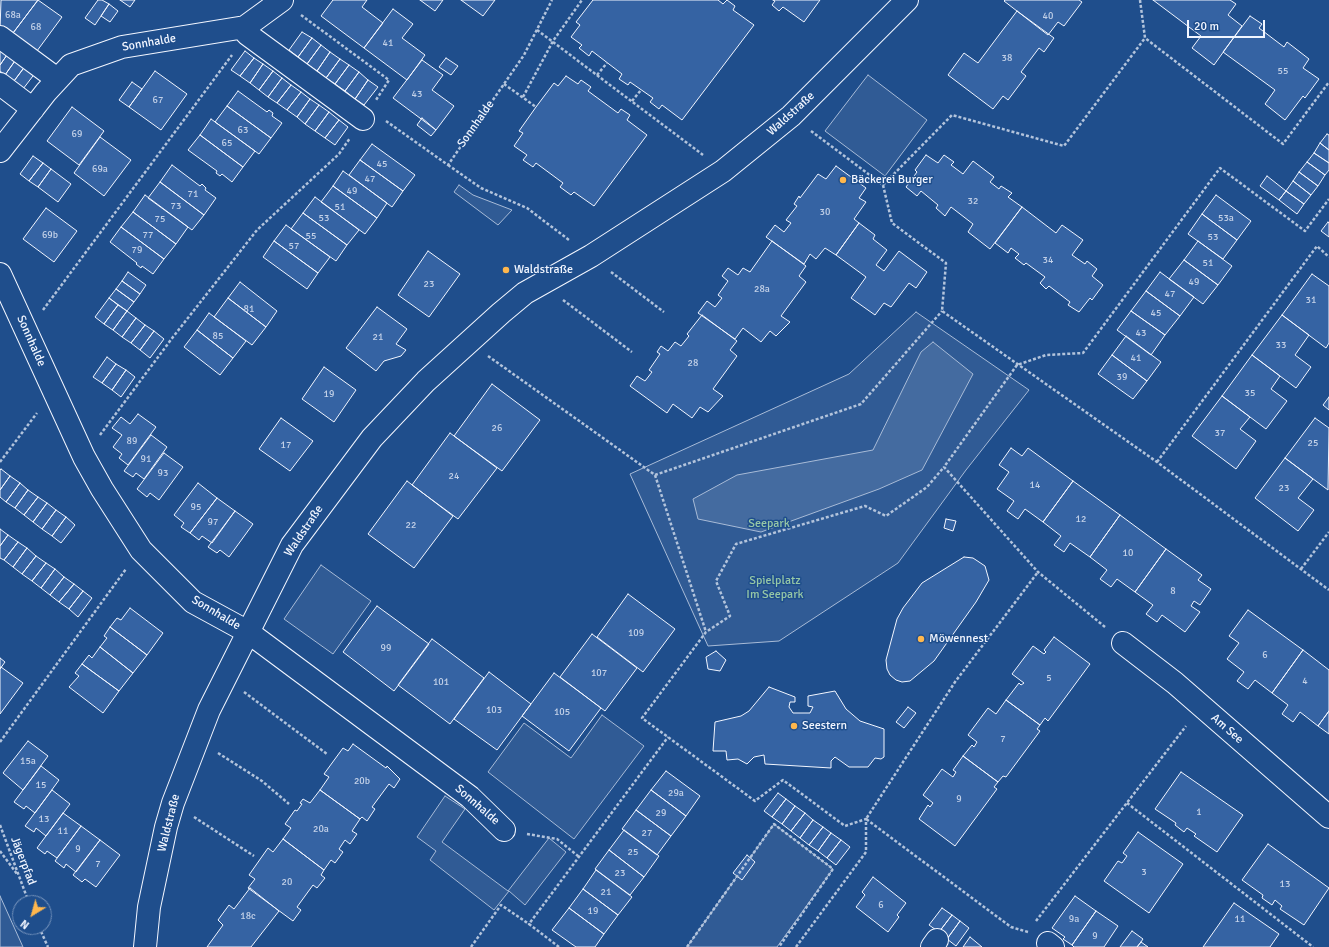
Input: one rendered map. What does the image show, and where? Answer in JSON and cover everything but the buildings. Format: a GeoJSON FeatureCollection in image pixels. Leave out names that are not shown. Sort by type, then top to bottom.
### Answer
{"type":"FeatureCollection","features":[{"type":"Feature","properties":{"kind":"street","name":"Sonnhalde"},"geometry":{"type":"LineString","coordinates":[[2,145],[57,79],[71,66],[122,47],[246,30],[282,0]]}},
{"type":"Feature","properties":{"kind":"street","name":"Waldstraße"},"geometry":{"type":"LineString","coordinates":[[145,947],[149,907],[166,827],[173,803],[197,740],[248,632],[292,545],[372,438],[426,381],[501,313],[540,283],[591,256],[724,171],[792,116],[907,0]]}},
{"type":"Feature","properties":{"kind":"street"},"geometry":{"type":"LineString","coordinates":[[246,30],[372,118]]}},
{"type":"Feature","properties":{"kind":"street"},"geometry":{"type":"LineString","coordinates":[[0,37],[57,79]]}},
{"type":"Feature","properties":{"kind":"street"},"geometry":{"type":"LineString","coordinates":[[0,84],[33,108]]}},
{"type":"Feature","properties":{"kind":"street","name":"Sonnhalde"},"geometry":{"type":"LineString","coordinates":[[0,274],[84,457],[102,489],[141,550],[193,602],[248,632],[470,797],[504,830]]}},
{"type":"Feature","properties":{"kind":"street","name":"Am See"},"geometry":{"type":"LineString","coordinates":[[1124,643],[1175,683],[1329,817]]}},
{"type":"Feature","properties":{"kind":"path"},"geometry":{"type":"LineString","coordinates":[[282,0],[389,80]]}},
{"type":"Feature","properties":{"kind":"path","name":"Sonnhalde"},"geometry":{"type":"LineString","coordinates":[[448,165],[524,55],[552,0]]}},
{"type":"Feature","properties":{"kind":"path"},"geometry":{"type":"LineString","coordinates":[[524,97],[552,41],[582,0]]}},
{"type":"Feature","properties":{"kind":"path"},"geometry":{"type":"LineString","coordinates":[[883,185],[952,115],[1064,146],[1145,38],[1140,0]]}},
{"type":"Feature","properties":{"kind":"path"},"geometry":{"type":"LineString","coordinates":[[27,331],[246,30]]}},
{"type":"Feature","properties":{"kind":"path"},"geometry":{"type":"LineString","coordinates":[[537,30],[724,171]]}},
{"type":"Feature","properties":{"kind":"path"},"geometry":{"type":"LineString","coordinates":[[1145,38],[1283,144],[1329,82]]}},
{"type":"Feature","properties":{"kind":"path"},"geometry":{"type":"LineString","coordinates":[[597,75],[607,63]]}},
{"type":"Feature","properties":{"kind":"path"},"geometry":{"type":"LineString","coordinates":[[504,84],[536,107]]}},
{"type":"Feature","properties":{"kind":"path"},"geometry":{"type":"LineString","coordinates":[[632,101],[641,90]]}},
{"type":"Feature","properties":{"kind":"path"},"geometry":{"type":"LineString","coordinates":[[655,474],[861,404],[942,311],[946,263],[892,223],[883,185],[792,116]]}},
{"type":"Feature","properties":{"kind":"path"},"geometry":{"type":"LineString","coordinates":[[84,457],[173,337],[257,230],[339,154],[372,118],[448,165],[481,188],[527,208],[664,312]]}},
{"type":"Feature","properties":{"kind":"path"},"geometry":{"type":"LineString","coordinates":[[866,819],[845,826],[783,780],[755,801],[642,718],[706,632],[730,616],[716,581],[736,544],[865,506],[886,516],[927,488],[944,467],[1017,365],[1046,355],[1083,353],[1220,168],[1304,231],[1329,199]]}},
{"type":"Feature","properties":{"kind":"path"},"geometry":{"type":"LineString","coordinates":[[1158,462],[1317,246],[1329,257]]}},
{"type":"Feature","properties":{"kind":"path"},"geometry":{"type":"LineString","coordinates":[[540,283],[632,352]]}},
{"type":"Feature","properties":{"kind":"path"},"geometry":{"type":"LineString","coordinates":[[942,311],[1017,365],[1158,462],[1329,590]]}},
{"type":"Feature","properties":{"kind":"path"},"geometry":{"type":"LineString","coordinates":[[469,342],[655,474],[706,632]]}},
{"type":"Feature","properties":{"kind":"path"},"geometry":{"type":"LineString","coordinates":[[0,462],[53,392]]}},
{"type":"Feature","properties":{"kind":"path"},"geometry":{"type":"LineString","coordinates":[[944,467],[1038,572],[1124,643]]}},
{"type":"Feature","properties":{"kind":"path"},"geometry":{"type":"LineString","coordinates":[[1301,569],[1329,532]]}},
{"type":"Feature","properties":{"kind":"path"},"geometry":{"type":"LineString","coordinates":[[0,742],[141,550]]}},
{"type":"Feature","properties":{"kind":"path"},"geometry":{"type":"LineString","coordinates":[[796,947],[866,852],[866,819],[955,682],[1038,572]]}},
{"type":"Feature","properties":{"kind":"path"},"geometry":{"type":"LineString","coordinates":[[226,678],[327,754]]}},
{"type":"Feature","properties":{"kind":"path"},"geometry":{"type":"LineString","coordinates":[[866,819],[1011,927],[1028,932],[1201,706]]}},
{"type":"Feature","properties":{"kind":"path"},"geometry":{"type":"LineString","coordinates":[[529,924],[578,856],[668,738]]}},
{"type":"Feature","properties":{"kind":"path"},"geometry":{"type":"LineString","coordinates":[[197,740],[262,781],[289,804]]}},
{"type":"Feature","properties":{"kind":"path"},"geometry":{"type":"LineString","coordinates":[[173,803],[254,856]]}},
{"type":"Feature","properties":{"kind":"path"},"geometry":{"type":"LineString","coordinates":[[1127,803],[1313,947]]}},
{"type":"Feature","properties":{"kind":"path"},"geometry":{"type":"LineString","coordinates":[[687,947],[774,824],[833,869],[779,947]]}},
{"type":"Feature","properties":{"kind":"path","name":"Jägerpfad"},"geometry":{"type":"LineString","coordinates":[[0,825],[27,895]]}},
{"type":"Feature","properties":{"kind":"path"},"geometry":{"type":"LineString","coordinates":[[504,830],[557,839],[578,856]]}},
{"type":"Feature","properties":{"kind":"path"},"geometry":{"type":"LineString","coordinates":[[0,850],[20,878]]}},
{"type":"Feature","properties":{"kind":"path"},"geometry":{"type":"LineString","coordinates":[[471,947],[501,905],[559,947]]}},
{"type":"Feature","properties":{"kind":"path"},"geometry":{"type":"LineString","coordinates":[[43,935],[48,947]]}},
{"type":"Feature","properties":{"kind":"shaded area"},"geometry":{"type":"Polygon","coordinates":[[[868,75],[927,120],[885,176],[825,131],[868,75]]]}},
{"type":"Feature","properties":{"kind":"shaded area"},"geometry":{"type":"Polygon","coordinates":[[[459,185],[473,195],[512,210],[498,225],[454,192],[459,185]]]}},
{"type":"Feature","properties":{"kind":"shaded area","name":"Seepark"},"geometry":{"type":"Polygon","coordinates":[[[916,312],[1029,390],[966,470],[898,563],[779,641],[708,646],[630,474],[849,374],[916,312]]]}},
{"type":"Feature","properties":{"kind":"shaded area"},"geometry":{"type":"Polygon","coordinates":[[[933,342],[973,374],[922,470],[879,489],[761,532],[698,519],[693,499],[737,475],[873,450],[921,352],[933,342]]]}},
{"type":"Feature","properties":{"kind":"shaded area"},"geometry":{"type":"Polygon","coordinates":[[[321,565],[371,601],[333,654],[284,619],[321,565]]]}},
{"type":"Feature","properties":{"kind":"shaded area"},"geometry":{"type":"Polygon","coordinates":[[[602,715],[644,746],[574,839],[488,772],[524,723],[571,758],[602,715]]]}},
{"type":"Feature","properties":{"kind":"shaded area"},"geometry":{"type":"Polygon","coordinates":[[[445,796],[465,809],[442,842],[508,891],[549,838],[566,852],[525,905],[509,891],[494,910],[430,860],[436,851],[417,837],[445,796]]]}},
{"type":"Feature","properties":{"kind":"shaded area"},"geometry":{"type":"Polygon","coordinates":[[[774,824],[833,869],[777,947],[687,947],[774,824]]]}},
{"type":"Feature","properties":{"kind":"shaded area"},"geometry":{"type":"Polygon","coordinates":[[[0,896],[12,923],[12,935],[18,935],[23,947],[0,947],[0,896]]]}},
{"type":"Feature","properties":{"kind":"place","name":"Bäckerei Burger"},"geometry":{"type":"Point","coordinates":[843,180]}},
{"type":"Feature","properties":{"kind":"place","name":"Waldstraße"},"geometry":{"type":"Point","coordinates":[506,270]}},
{"type":"Feature","properties":{"kind":"place","name":"Möwennest"},"geometry":{"type":"Point","coordinates":[921,639]}},
{"type":"Feature","properties":{"kind":"place","name":"Seestern"},"geometry":{"type":"Point","coordinates":[794,726]}},
{"type":"Feature","properties":{"kind":"park label","name":"Spielplatz Im Seepark"},"geometry":{"type":"Point","coordinates":[775,588]}}]}
